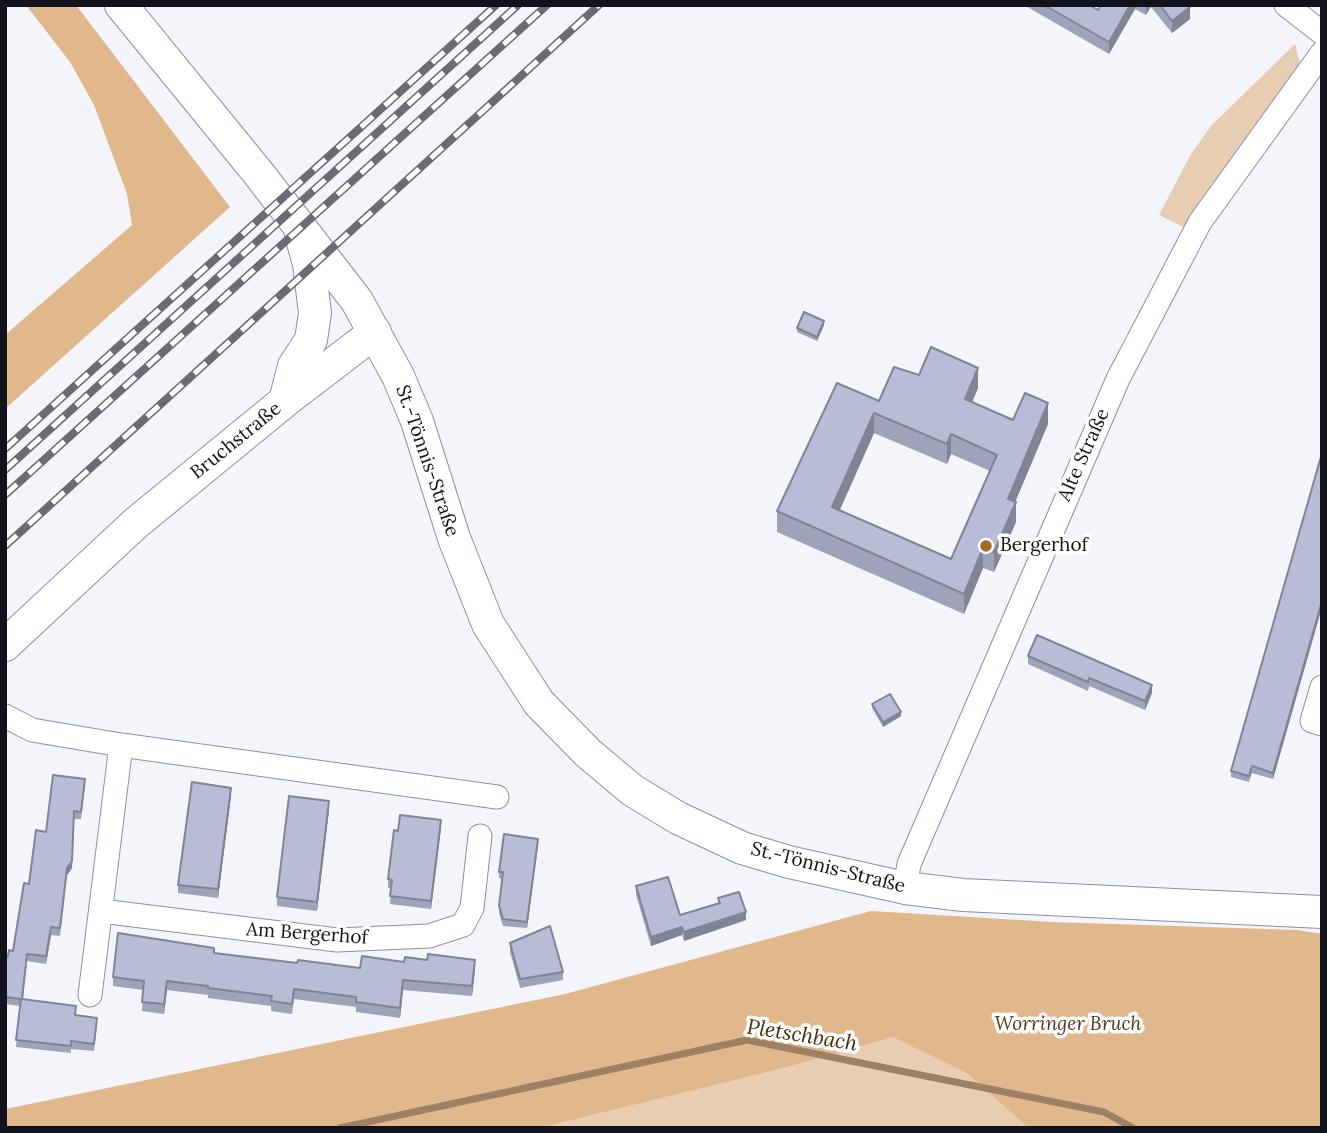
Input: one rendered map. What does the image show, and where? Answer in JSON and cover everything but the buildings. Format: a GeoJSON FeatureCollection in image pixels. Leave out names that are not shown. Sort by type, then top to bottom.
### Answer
{"type":"FeatureCollection","features":[{"type":"Feature","properties":{"kind":"main road"},"geometry":{"type":"LineString","coordinates":[[121,5],[298,224],[357,301],[375,332]]}},
{"type":"Feature","properties":{"kind":"main road"},"geometry":{"type":"LineString","coordinates":[[285,401],[294,366],[311,340],[315,313],[309,264],[298,224]]}},
{"type":"Feature","properties":{"kind":"main road","name":"St.-Tönnis-Straße"},"geometry":{"type":"LineString","coordinates":[[375,332],[417,421],[454,538],[488,624],[519,676],[561,726],[632,790],[724,841],[789,862],[905,888],[963,895],[1322,912]]}},
{"type":"Feature","properties":{"kind":"main road","name":"Bruchstraße"},"geometry":{"type":"LineString","coordinates":[[5,645],[136,523],[285,401],[375,332]]}},
{"type":"Feature","properties":{"kind":"street"},"geometry":{"type":"LineString","coordinates":[[1286,5],[1322,33]]}},
{"type":"Feature","properties":{"kind":"street","name":"Alte Straße"},"geometry":{"type":"LineString","coordinates":[[905,888],[909,864],[1054,523],[1143,329],[1200,222],[1322,53]]}},
{"type":"Feature","properties":{"kind":"street"},"geometry":{"type":"LineString","coordinates":[[1322,687],[1312,721],[1322,724]]}},
{"type":"Feature","properties":{"kind":"street"},"geometry":{"type":"LineString","coordinates":[[5,716],[32,730],[121,745],[497,797]]}},
{"type":"Feature","properties":{"kind":"street"},"geometry":{"type":"LineString","coordinates":[[90,995],[121,745]]}},
{"type":"Feature","properties":{"kind":"street","name":"Am Bergerhof"},"geometry":{"type":"LineString","coordinates":[[101,911],[337,940],[429,936],[463,925],[472,908],[480,836]]}},
{"type":"Feature","properties":{"kind":"shaded area"},"geometry":{"type":"Polygon","coordinates":[[[1295,44],[1301,67],[1189,225],[1183,227],[1159,215],[1191,154],[1211,126],[1295,44]]]}},
{"type":"Feature","properties":{"kind":"shaded area","name":"Worringer Bruch"},"geometry":{"type":"Polygon","coordinates":[[[853,923],[1108,1128],[31,1128],[853,923]]]}},
{"type":"Feature","properties":{"kind":"green space"},"geometry":{"type":"Polygon","coordinates":[[[26,5],[76,5],[230,207],[5,409],[5,335],[132,225],[127,194],[94,105],[70,62],[26,5]]]}},
{"type":"Feature","properties":{"kind":"green space","name":"Worringer Bruch"},"geometry":{"type":"Polygon","coordinates":[[[871,911],[1052,922],[1297,930],[1322,934],[1322,1128],[1029,1128],[967,1073],[893,1037],[783,1068],[539,1128],[5,1128],[5,1109],[565,994],[871,911]]]}},
{"type":"Feature","properties":{"kind":"waterway","name":"Pletschbach"},"geometry":{"type":"LineString","coordinates":[[340,1128],[747,1040],[1104,1112],[1133,1128]]}},
{"type":"Feature","properties":{"kind":"railway"},"geometry":{"type":"LineString","coordinates":[[5,449],[496,5]]}},
{"type":"Feature","properties":{"kind":"railway"},"geometry":{"type":"LineString","coordinates":[[5,470],[518,5]]}},
{"type":"Feature","properties":{"kind":"railway"},"geometry":{"type":"LineString","coordinates":[[5,495],[547,5]]}},
{"type":"Feature","properties":{"kind":"railway"},"geometry":{"type":"LineString","coordinates":[[5,546],[599,5]]}},
{"type":"Feature","properties":{"kind":"place","name":"Bergerhof"},"geometry":{"type":"Point","coordinates":[986,546]}}]}
